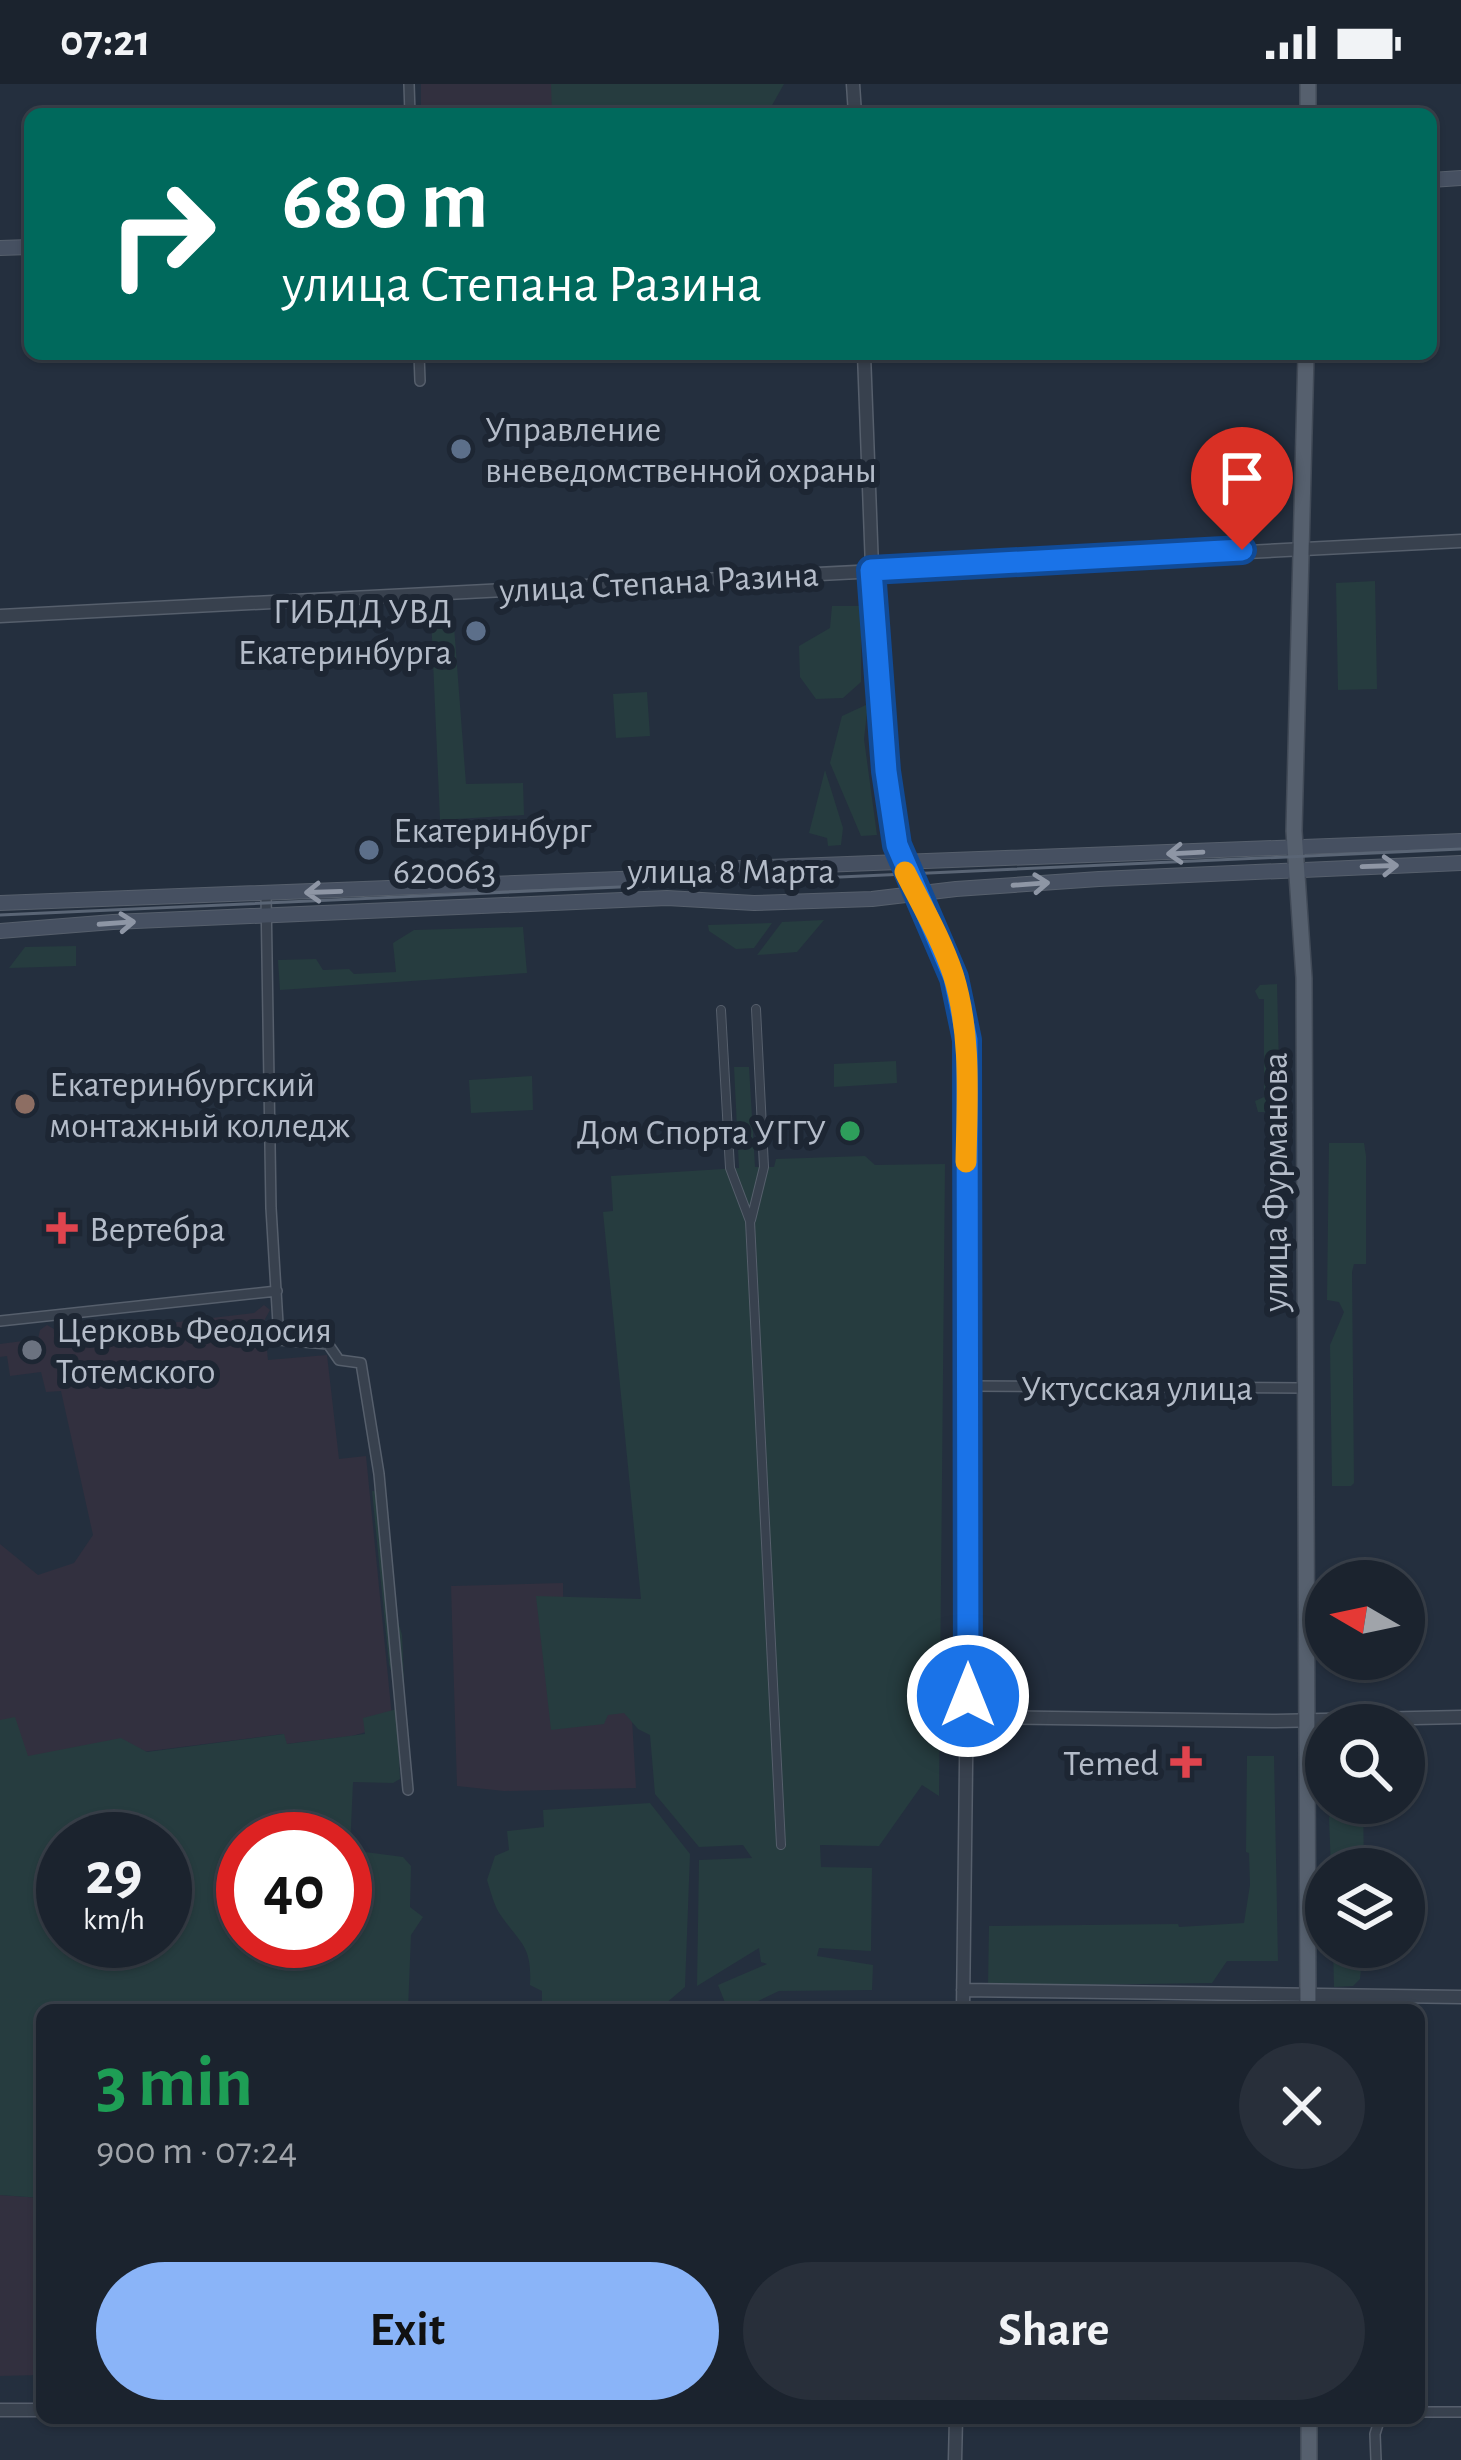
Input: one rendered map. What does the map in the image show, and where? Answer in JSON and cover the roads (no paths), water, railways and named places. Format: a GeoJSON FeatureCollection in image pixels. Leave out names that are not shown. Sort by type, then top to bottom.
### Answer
{"type":"FeatureCollection","features":[{"type":"Feature","properties":{"kind":"main road","name":"улица Фурманова"},"geometry":{"type":"LineString","coordinates":[[1306,360],[1296,847],[1304,978],[1307,1704]]}},
{"type":"Feature","properties":{"kind":"main road","name":"улица 8 Марта"},"geometry":{"type":"LineString","coordinates":[[0,903],[1461,841]]}},
{"type":"Feature","properties":{"kind":"main road","name":"улица 8 Марта"},"geometry":{"type":"LineString","coordinates":[[0,931],[667,898],[872,899],[1461,862]]}},
{"type":"Feature","properties":{"kind":"main road","name":"улица Фурманова"},"geometry":{"type":"LineString","coordinates":[[1307,1824],[1308,2003]]}},
{"type":"Feature","properties":{"kind":"main road"},"geometry":{"type":"LineString","coordinates":[[1309,2460],[1310,2424]]}},
{"type":"Feature","properties":{"kind":"street"},"geometry":{"type":"LineString","coordinates":[[418,360],[420,381]]}},
{"type":"Feature","properties":{"kind":"street"},"geometry":{"type":"LineString","coordinates":[[864,360],[871,570],[886,771],[902,864],[939,935],[967,1040],[970,1386],[963,2004]]}},
{"type":"Feature","properties":{"kind":"street","name":"улица Степана Разина"},"geometry":{"type":"LineString","coordinates":[[0,616],[1461,541]]}},
{"type":"Feature","properties":{"kind":"street"},"geometry":{"type":"LineString","coordinates":[[266,894],[271,1208],[279,1340],[328,1344],[339,1360],[361,1363],[372,1428],[408,1790]]}},
{"type":"Feature","properties":{"kind":"street"},"geometry":{"type":"LineString","coordinates":[[756,1009],[764,1167],[750,1221],[782,1845]]}},
{"type":"Feature","properties":{"kind":"street"},"geometry":{"type":"LineString","coordinates":[[721,1010],[730,1168],[750,1221]]}},
{"type":"Feature","properties":{"kind":"street"},"geometry":{"type":"LineString","coordinates":[[0,1321],[277,1291]]}},
{"type":"Feature","properties":{"kind":"street","name":"Уктусская улица"},"geometry":{"type":"LineString","coordinates":[[970,1386],[1304,1388]]}},
{"type":"Feature","properties":{"kind":"street"},"geometry":{"type":"LineString","coordinates":[[968,1717],[1305,1719]]}},
{"type":"Feature","properties":{"kind":"street"},"geometry":{"type":"LineString","coordinates":[[1425,1717],[1461,1717]]}},
{"type":"Feature","properties":{"kind":"street"},"geometry":{"type":"LineString","coordinates":[[964,1990],[1308,2003],[1461,1997]]}},
{"type":"Feature","properties":{"kind":"street"},"geometry":{"type":"LineString","coordinates":[[0,2410],[36,2410]]}},
{"type":"Feature","properties":{"kind":"street"},"geometry":{"type":"LineString","coordinates":[[1425,2412],[1461,2412]]}},
{"type":"Feature","properties":{"kind":"street"},"geometry":{"type":"LineString","coordinates":[[955,2460],[956,2424]]}},
{"type":"Feature","properties":{"kind":"street"},"geometry":{"type":"LineString","coordinates":[[1376,2460],[1378,2424]]}},
{"type":"Feature","properties":{"kind":"tram line"},"geometry":{"type":"LineString","coordinates":[[0,915],[1461,849]]}},
{"type":"Feature","properties":{"kind":"place","name":"Управление вневедомственной охраны"},"geometry":{"type":"Point","coordinates":[461,449]}},
{"type":"Feature","properties":{"kind":"place","name":"ГИБДД УВД Екатеринбурга"},"geometry":{"type":"Point","coordinates":[476,631]}},
{"type":"Feature","properties":{"kind":"place","name":"Екатеринбург 620063"},"geometry":{"type":"Point","coordinates":[369,850]}},
{"type":"Feature","properties":{"kind":"place","name":"Екатеринбургский монтажный колледж"},"geometry":{"type":"Point","coordinates":[25,1104]}},
{"type":"Feature","properties":{"kind":"place","name":"Дом Спорта УГГУ"},"geometry":{"type":"Point","coordinates":[850,1131]}},
{"type":"Feature","properties":{"kind":"place","name":"Вертебра"},"geometry":{"type":"Point","coordinates":[62,1228]}},
{"type":"Feature","properties":{"kind":"place","name":"Церковь Феодосия Тотемского"},"geometry":{"type":"Point","coordinates":[32,1350]}},
{"type":"Feature","properties":{"kind":"place","name":"Temed"},"geometry":{"type":"Point","coordinates":[1186,1762]}}]}
